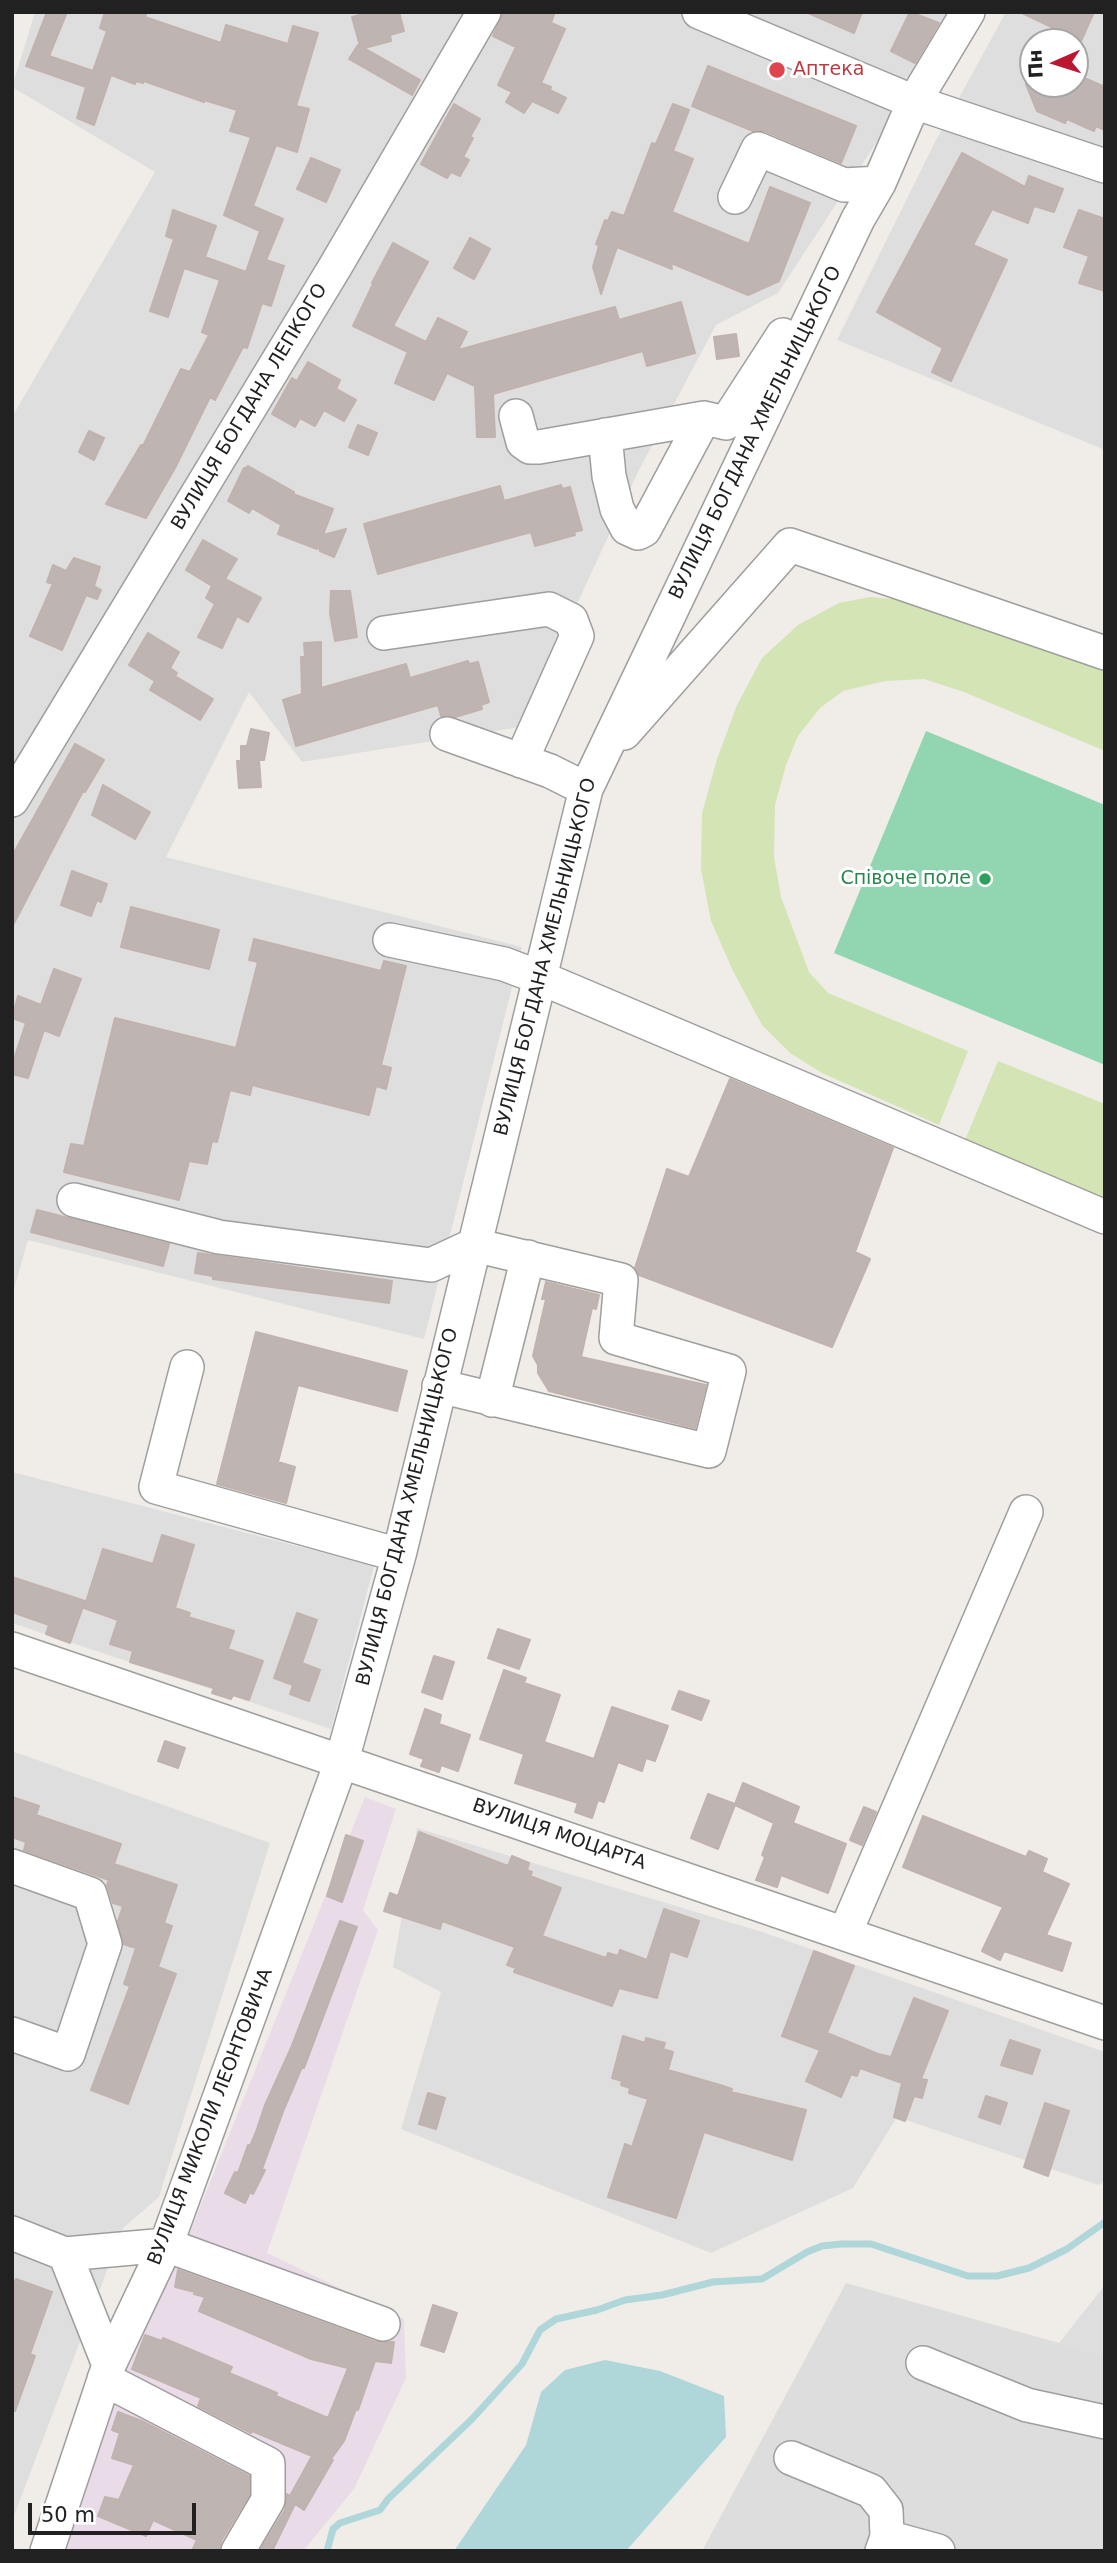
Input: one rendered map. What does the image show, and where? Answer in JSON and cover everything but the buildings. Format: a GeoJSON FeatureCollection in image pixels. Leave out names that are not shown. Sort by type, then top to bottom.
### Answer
{"type":"FeatureCollection","features":[{"type":"Feature","properties":{"kind":"street","name":"ВУЛИЦЯ БОГДАНА ЛЕПКОГО"},"geometry":{"type":"LineString","coordinates":[[12,800],[335,267],[484,12]]}},
{"type":"Feature","properties":{"kind":"street"},"geometry":{"type":"LineString","coordinates":[[699,12],[914,102],[1105,166]]}},
{"type":"Feature","properties":{"kind":"street","name":"ВУЛИЦЯ БОГДАНА ХМЕЛЬНИЦЬКОГО"},"geometry":{"type":"LineString","coordinates":[[342,1760],[399,1555],[591,776],[858,219],[879,183],[914,102],[968,12]]}},
{"type":"Feature","properties":{"kind":"street"},"geometry":{"type":"LineString","coordinates":[[735,197],[758,149],[845,185],[879,183]]}},
{"type":"Feature","properties":{"kind":"street"},"geometry":{"type":"LineString","coordinates":[[516,416],[519,434],[523,442],[530,447],[704,418],[726,423],[858,219]]}},
{"type":"Feature","properties":{"kind":"street"},"geometry":{"type":"LineString","coordinates":[[605,435],[609,476],[617,509],[627,528],[638,533],[644,530],[704,418]]}},
{"type":"Feature","properties":{"kind":"street"},"geometry":{"type":"LineString","coordinates":[[447,734],[550,771],[591,776],[790,545],[1105,653]]}},
{"type":"Feature","properties":{"kind":"street"},"geometry":{"type":"LineString","coordinates":[[384,633],[549,609],[571,620],[577,636],[520,761]]}},
{"type":"Feature","properties":{"kind":"street"},"geometry":{"type":"LineString","coordinates":[[390,940],[503,964],[541,978],[1105,1217]]}},
{"type":"Feature","properties":{"kind":"street"},"geometry":{"type":"LineString","coordinates":[[74,1200],[219,1237],[431,1265],[474,1245],[621,1280],[617,1338],[729,1371],[709,1451],[439,1386]]}},
{"type":"Feature","properties":{"kind":"street"},"geometry":{"type":"LineString","coordinates":[[492,1400],[528,1257]]}},
{"type":"Feature","properties":{"kind":"street"},"geometry":{"type":"LineString","coordinates":[[187,1367],[156,1488],[399,1555]]}},
{"type":"Feature","properties":{"kind":"street"},"geometry":{"type":"LineString","coordinates":[[845,1933],[1026,1512]]}},
{"type":"Feature","properties":{"kind":"street","name":"ВУЛИЦЯ МОЦАРТА"},"geometry":{"type":"LineString","coordinates":[[12,1649],[1105,2023]]}},
{"type":"Feature","properties":{"kind":"street","name":"ВУЛИЦЯ МИКОЛИ ЛЕОНТОВИЧА"},"geometry":{"type":"LineString","coordinates":[[47,2551],[106,2372],[166,2245],[342,1760]]}},
{"type":"Feature","properties":{"kind":"street"},"geometry":{"type":"LineString","coordinates":[[12,1866],[90,1894],[105,1944],[68,2054],[12,2034]]}},
{"type":"Feature","properties":{"kind":"street"},"geometry":{"type":"LineString","coordinates":[[12,2233],[65,2253],[166,2245],[383,2324]]}},
{"type":"Feature","properties":{"kind":"street"},"geometry":{"type":"LineString","coordinates":[[65,2253],[106,2372],[268,2464],[268,2500],[238,2551]]}},
{"type":"Feature","properties":{"kind":"street"},"geometry":{"type":"LineString","coordinates":[[923,2364],[1027,2405],[1105,2422]]}},
{"type":"Feature","properties":{"kind":"street"},"geometry":{"type":"LineString","coordinates":[[791,2458],[871,2491],[887,2510],[884,2544],[938,2551]]}},
{"type":"Feature","properties":{"kind":"shaded area"},"geometry":{"type":"Polygon","coordinates":[[[35,12],[954,12],[895,114],[778,293],[716,325],[639,470],[520,727],[302,762],[249,692],[166,857],[522,947],[424,1339],[28,1240],[12,1296],[12,417],[155,172],[12,87],[35,12]]]}},
{"type":"Feature","properties":{"kind":"shaded area"},"geometry":{"type":"Polygon","coordinates":[[[1006,12],[1105,12],[1105,450],[837,340],[936,140],[1006,12]]]}},
{"type":"Feature","properties":{"kind":"shaded area"},"geometry":{"type":"Polygon","coordinates":[[[12,1472],[374,1566],[331,1729],[12,1623],[12,1472]]]}},
{"type":"Feature","properties":{"kind":"shaded area"},"geometry":{"type":"Polygon","coordinates":[[[12,1751],[270,1843],[159,2197],[123,2228],[12,2521],[12,1751]]]}},
{"type":"Feature","properties":{"kind":"shaded area"},"geometry":{"type":"Polygon","coordinates":[[[365,1797],[396,1809],[363,1910],[378,1930],[267,2253],[404,2319],[406,2378],[354,2489],[303,2551],[44,2551],[190,2232],[365,1797]]]}},
{"type":"Feature","properties":{"kind":"shaded area"},"geometry":{"type":"Polygon","coordinates":[[[417,1828],[762,1932],[1105,2052],[1105,2181],[1099,2185],[897,2117],[853,2188],[711,2253],[401,2129],[441,1992],[393,1967],[417,1828]]]}},
{"type":"Feature","properties":{"kind":"shaded area"},"geometry":{"type":"Polygon","coordinates":[[[846,2283],[1105,2356],[1105,2551],[702,2551],[846,2283]]]}},
{"type":"Feature","properties":{"kind":"shaded area"},"geometry":{"type":"Polygon","coordinates":[[[1105,2285],[1105,2356],[1059,2343],[1105,2285]]]}},
{"type":"Feature","properties":{"kind":"green space"},"geometry":{"type":"Polygon","coordinates":[[[870,597],[904,600],[1105,668],[1105,751],[964,692],[924,679],[885,681],[843,691],[820,708],[798,736],[786,765],[775,805],[774,857],[781,897],[809,972],[828,993],[968,1051],[939,1125],[822,1073],[790,1053],[762,1025],[733,971],[711,921],[701,869],[702,813],[717,759],[737,705],[762,658],[798,625],[839,603],[870,597]]]}},
{"type":"Feature","properties":{"kind":"green space","name":"Співоче поле"},"geometry":{"type":"Polygon","coordinates":[[[926,731],[1105,805],[1105,1065],[834,953],[926,731]]]}},
{"type":"Feature","properties":{"kind":"green space"},"geometry":{"type":"Polygon","coordinates":[[[998,1061],[1105,1104],[1105,1199],[965,1140],[998,1061]]]}},
{"type":"Feature","properties":{"kind":"water"},"geometry":{"type":"Polygon","coordinates":[[[605,2360],[660,2371],[724,2396],[726,2437],[626,2551],[454,2551],[526,2445],[541,2392],[565,2370],[605,2360]]]}},
{"type":"Feature","properties":{"kind":"waterway"},"geometry":{"type":"LineString","coordinates":[[327,2551],[333,2529],[340,2523],[380,2510],[388,2499],[472,2419],[522,2364],[540,2330],[556,2319],[597,2310],[625,2300],[662,2295],[713,2282],[762,2279],[807,2252],[822,2246],[841,2244],[871,2244],[968,2276],[997,2276],[1029,2268],[1067,2249],[1105,2222]]}},
{"type":"Feature","properties":{"kind":"place","name":"Аптека"},"geometry":{"type":"Point","coordinates":[777,70]}},
{"type":"Feature","properties":{"kind":"place","name":"Співоче поле"},"geometry":{"type":"Point","coordinates":[985,879]}}]}
